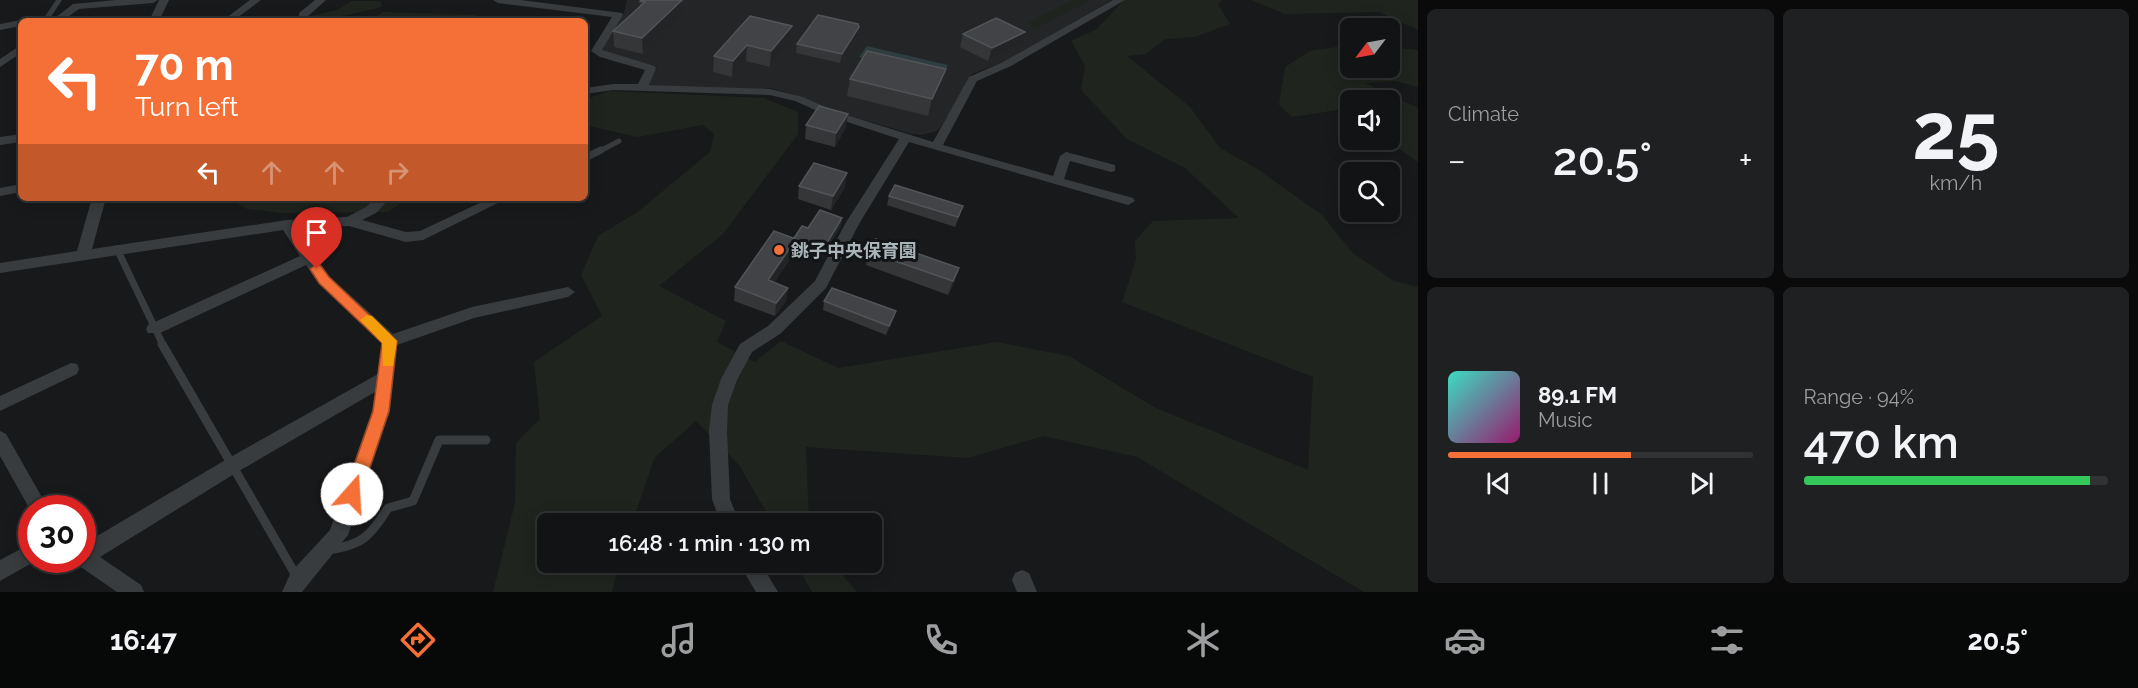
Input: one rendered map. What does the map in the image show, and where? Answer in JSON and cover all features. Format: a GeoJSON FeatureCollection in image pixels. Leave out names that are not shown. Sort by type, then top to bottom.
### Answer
{"type":"FeatureCollection","features":[{"type":"Feature","properties":{"kind":"street"},"geometry":{"type":"LineString","coordinates":[[60,18],[76,6],[153,0]]}},
{"type":"Feature","properties":{"kind":"street"},"geometry":{"type":"LineString","coordinates":[[155,18],[164,0]]}},
{"type":"Feature","properties":{"kind":"street"},"geometry":{"type":"LineString","coordinates":[[231,18],[256,0]]}},
{"type":"Feature","properties":{"kind":"street"},"geometry":{"type":"LineString","coordinates":[[303,15],[321,0]]}},
{"type":"Feature","properties":{"kind":"street"},"geometry":{"type":"LineString","coordinates":[[498,0],[560,4],[618,15],[596,51],[651,68],[642,88]]}},
{"type":"Feature","properties":{"kind":"street"},"geometry":{"type":"LineString","coordinates":[[936,147],[973,79],[1007,64],[1120,0]]}},
{"type":"Feature","properties":{"kind":"street"},"geometry":{"type":"LineString","coordinates":[[548,18],[560,4]]}},
{"type":"Feature","properties":{"kind":"street"},"geometry":{"type":"LineString","coordinates":[[0,27],[18,24]]}},
{"type":"Feature","properties":{"kind":"street"},"geometry":{"type":"LineString","coordinates":[[0,64],[18,50]]}},
{"type":"Feature","properties":{"kind":"street"},"geometry":{"type":"LineString","coordinates":[[588,90],[597,88],[642,88],[770,92],[799,99],[833,114],[936,147],[1128,201]]}},
{"type":"Feature","properties":{"kind":"street"},"geometry":{"type":"LineString","coordinates":[[727,513],[721,499],[718,431],[720,405],[729,379],[746,348],[774,330],[822,284],[852,224],[906,137]]}},
{"type":"Feature","properties":{"kind":"street"},"geometry":{"type":"LineString","coordinates":[[0,141],[18,138]]}},
{"type":"Feature","properties":{"kind":"street"},"geometry":{"type":"LineString","coordinates":[[1057,181],[1066,156],[1111,168]]}},
{"type":"Feature","properties":{"kind":"street"},"geometry":{"type":"LineString","coordinates":[[0,192],[18,189]]}},
{"type":"Feature","properties":{"kind":"street"},"geometry":{"type":"LineString","coordinates":[[84,253],[98,201]]}},
{"type":"Feature","properties":{"kind":"street"},"geometry":{"type":"LineString","coordinates":[[349,221],[371,210],[380,201]]}},
{"type":"Feature","properties":{"kind":"street"},"geometry":{"type":"LineString","coordinates":[[0,268],[84,253],[287,225],[349,221],[406,237],[423,235],[495,201]]}},
{"type":"Feature","properties":{"kind":"street"},"geometry":{"type":"LineString","coordinates":[[287,225],[324,280],[390,341]]}},
{"type":"Feature","properties":{"kind":"street"},"geometry":{"type":"LineString","coordinates":[[154,329],[309,258]]}},
{"type":"Feature","properties":{"kind":"street"},"geometry":{"type":"LineString","coordinates":[[390,341],[472,313],[568,292]]}},
{"type":"Feature","properties":{"kind":"street"},"geometry":{"type":"LineString","coordinates":[[295,586],[338,535],[381,411],[390,341]]}},
{"type":"Feature","properties":{"kind":"street"},"geometry":{"type":"LineString","coordinates":[[0,404],[71,369]]}},
{"type":"Feature","properties":{"kind":"street"},"geometry":{"type":"LineString","coordinates":[[96,548],[233,465],[387,377]]}},
{"type":"Feature","properties":{"kind":"street"},"geometry":{"type":"LineString","coordinates":[[0,439],[32,495]]}},
{"type":"Feature","properties":{"kind":"street"},"geometry":{"type":"LineString","coordinates":[[0,572],[18,561]]}},
{"type":"Feature","properties":{"kind":"street"},"geometry":{"type":"LineString","coordinates":[[96,565],[134,592]]}},
{"type":"Feature","properties":{"kind":"street"},"geometry":{"type":"LineString","coordinates":[[755,573],[768,592]]}},
{"type":"Feature","properties":{"kind":"lane"},"geometry":{"type":"LineString","coordinates":[[47,18],[58,5],[59,0]]}},
{"type":"Feature","properties":{"kind":"lane"},"geometry":{"type":"LineString","coordinates":[[588,157],[620,141]]}},
{"type":"Feature","properties":{"kind":"lane"},"geometry":{"type":"LineString","coordinates":[[117,249],[154,329],[233,465],[295,586]]}},
{"type":"Feature","properties":{"kind":"lane"},"geometry":{"type":"LineString","coordinates":[[325,550],[352,547],[369,539],[388,508],[413,501],[439,440],[486,440]]}},
{"type":"Feature","properties":{"kind":"shaded area"},"geometry":{"type":"Polygon","coordinates":[[[627,0],[1112,0],[1008,60],[972,74],[941,127],[937,131],[922,135],[840,113],[805,98],[771,88],[748,91],[651,85],[649,83],[657,66],[608,54],[601,49],[624,13],[627,0]]]}},
{"type":"Feature","properties":{"kind":"shaded area"},"geometry":{"type":"Polygon","coordinates":[[[1073,0],[1091,0],[1034,29],[1028,23],[1073,0]]]}},
{"type":"Feature","properties":{"kind":"shaded area"},"geometry":{"type":"Polygon","coordinates":[[[1117,0],[1222,0],[1218,4],[1230,24],[1195,37],[1165,39],[1146,54],[1127,56],[1190,107],[1220,148],[1256,168],[1322,215],[1353,253],[1394,281],[1418,287],[1418,592],[1364,592],[1137,457],[1043,436],[968,458],[806,447],[809,513],[767,513],[739,465],[696,421],[655,457],[635,513],[537,513],[537,573],[617,573],[612,592],[493,592],[515,503],[516,443],[540,419],[534,362],[602,316],[581,275],[598,236],[639,211],[710,152],[714,134],[703,125],[637,137],[588,126],[588,98],[610,91],[764,98],[798,112],[798,134],[723,234],[659,286],[726,321],[717,342],[755,362],[781,341],[838,368],[997,342],[1069,356],[1156,408],[1308,470],[1313,377],[1122,302],[1136,260],[1135,241],[1153,221],[1239,218],[1185,168],[1127,139],[1081,90],[1085,66],[1071,41],[1097,29],[1122,2],[1117,0]]]}},
{"type":"Feature","properties":{"kind":"shaded area"},"geometry":{"type":"Polygon","coordinates":[[[1251,0],[1418,0],[1418,30],[1400,22],[1400,18],[1392,18],[1379,12],[1285,14],[1251,0]]]}},
{"type":"Feature","properties":{"kind":"shaded area"},"geometry":{"type":"Polygon","coordinates":[[[352,1],[380,1],[382,7],[334,18],[302,18],[337,10],[352,1]]]}},
{"type":"Feature","properties":{"kind":"shaded area"},"geometry":{"type":"Polygon","coordinates":[[[384,12],[475,15],[481,18],[373,18],[384,12]]]}},
{"type":"Feature","properties":{"kind":"shaded area"},"geometry":{"type":"Polygon","coordinates":[[[867,46],[948,65],[942,77],[859,57],[867,46]]]}},
{"type":"Feature","properties":{"kind":"shaded area"},"geometry":{"type":"Polygon","coordinates":[[[1340,46],[1340,78],[1400,78],[1400,48],[1418,50],[1418,87],[1394,81],[1365,83],[1380,90],[1340,90],[1340,110],[1292,117],[1279,105],[1285,67],[1310,51],[1340,46]]]}},
{"type":"Feature","properties":{"kind":"shaded area"},"geometry":{"type":"Polygon","coordinates":[[[1400,100],[1418,108],[1418,162],[1400,149],[1400,100]]]}},
{"type":"Feature","properties":{"kind":"shaded area"},"geometry":{"type":"Polygon","coordinates":[[[233,201],[404,201],[388,212],[282,213],[247,209],[233,201]]]}},
{"type":"Feature","properties":{"kind":"shaded area"},"geometry":{"type":"Polygon","coordinates":[[[801,573],[841,573],[857,592],[812,592],[801,573]]]}},
{"type":"Feature","properties":{"kind":"building"},"geometry":{"type":"Polygon","coordinates":[[[641,0],[682,0],[642,38],[613,31],[645,2],[641,0]]]}},
{"type":"Feature","properties":{"kind":"building"},"geometry":{"type":"Polygon","coordinates":[[[818,15],[858,24],[859,27],[842,54],[797,44],[818,15]]]}},
{"type":"Feature","properties":{"kind":"building"},"geometry":{"type":"Polygon","coordinates":[[[750,16],[792,26],[771,51],[747,45],[733,61],[714,56],[750,16]]]}},
{"type":"Feature","properties":{"kind":"building"},"geometry":{"type":"Polygon","coordinates":[[[996,18],[1025,32],[992,48],[963,34],[996,18]]]}},
{"type":"Feature","properties":{"kind":"building"},"geometry":{"type":"Polygon","coordinates":[[[867,51],[946,69],[932,99],[850,79],[867,51]]]}},
{"type":"Feature","properties":{"kind":"building"},"geometry":{"type":"Polygon","coordinates":[[[819,106],[848,114],[836,133],[806,125],[819,106]]]}},
{"type":"Feature","properties":{"kind":"building"},"geometry":{"type":"Polygon","coordinates":[[[814,163],[847,173],[833,196],[799,186],[814,163]]]}},
{"type":"Feature","properties":{"kind":"building"},"geometry":{"type":"Polygon","coordinates":[[[895,185],[963,206],[958,217],[889,196],[895,185]]]}},
{"type":"Feature","properties":{"kind":"building"},"geometry":{"type":"Polygon","coordinates":[[[820,210],[842,218],[821,253],[795,243],[794,238],[802,226],[808,228],[820,210]]]}},
{"type":"Feature","properties":{"kind":"building"},"geometry":{"type":"Polygon","coordinates":[[[774,231],[796,239],[768,280],[788,288],[776,303],[735,287],[774,231]]]}},
{"type":"Feature","properties":{"kind":"building"},"geometry":{"type":"Polygon","coordinates":[[[876,239],[959,268],[953,281],[869,252],[876,239]]]}},
{"type":"Feature","properties":{"kind":"building"},"geometry":{"type":"Polygon","coordinates":[[[832,288],[896,311],[889,326],[824,301],[832,288]]]}},
{"type":"Feature","properties":{"kind":"slow traffic"},"geometry":{"type":"LineString","coordinates":[[367,320],[390,341],[388,362]]}},
{"type":"Feature","properties":{"kind":"place","name":"銚子中央保育園"},"geometry":{"type":"Point","coordinates":[779,250]}},
{"type":"Feature","properties":{"kind":"route"},"geometry":{"type":"LineString","coordinates":[[317,269],[324,280],[390,341],[381,411],[352,494]]}}]}
